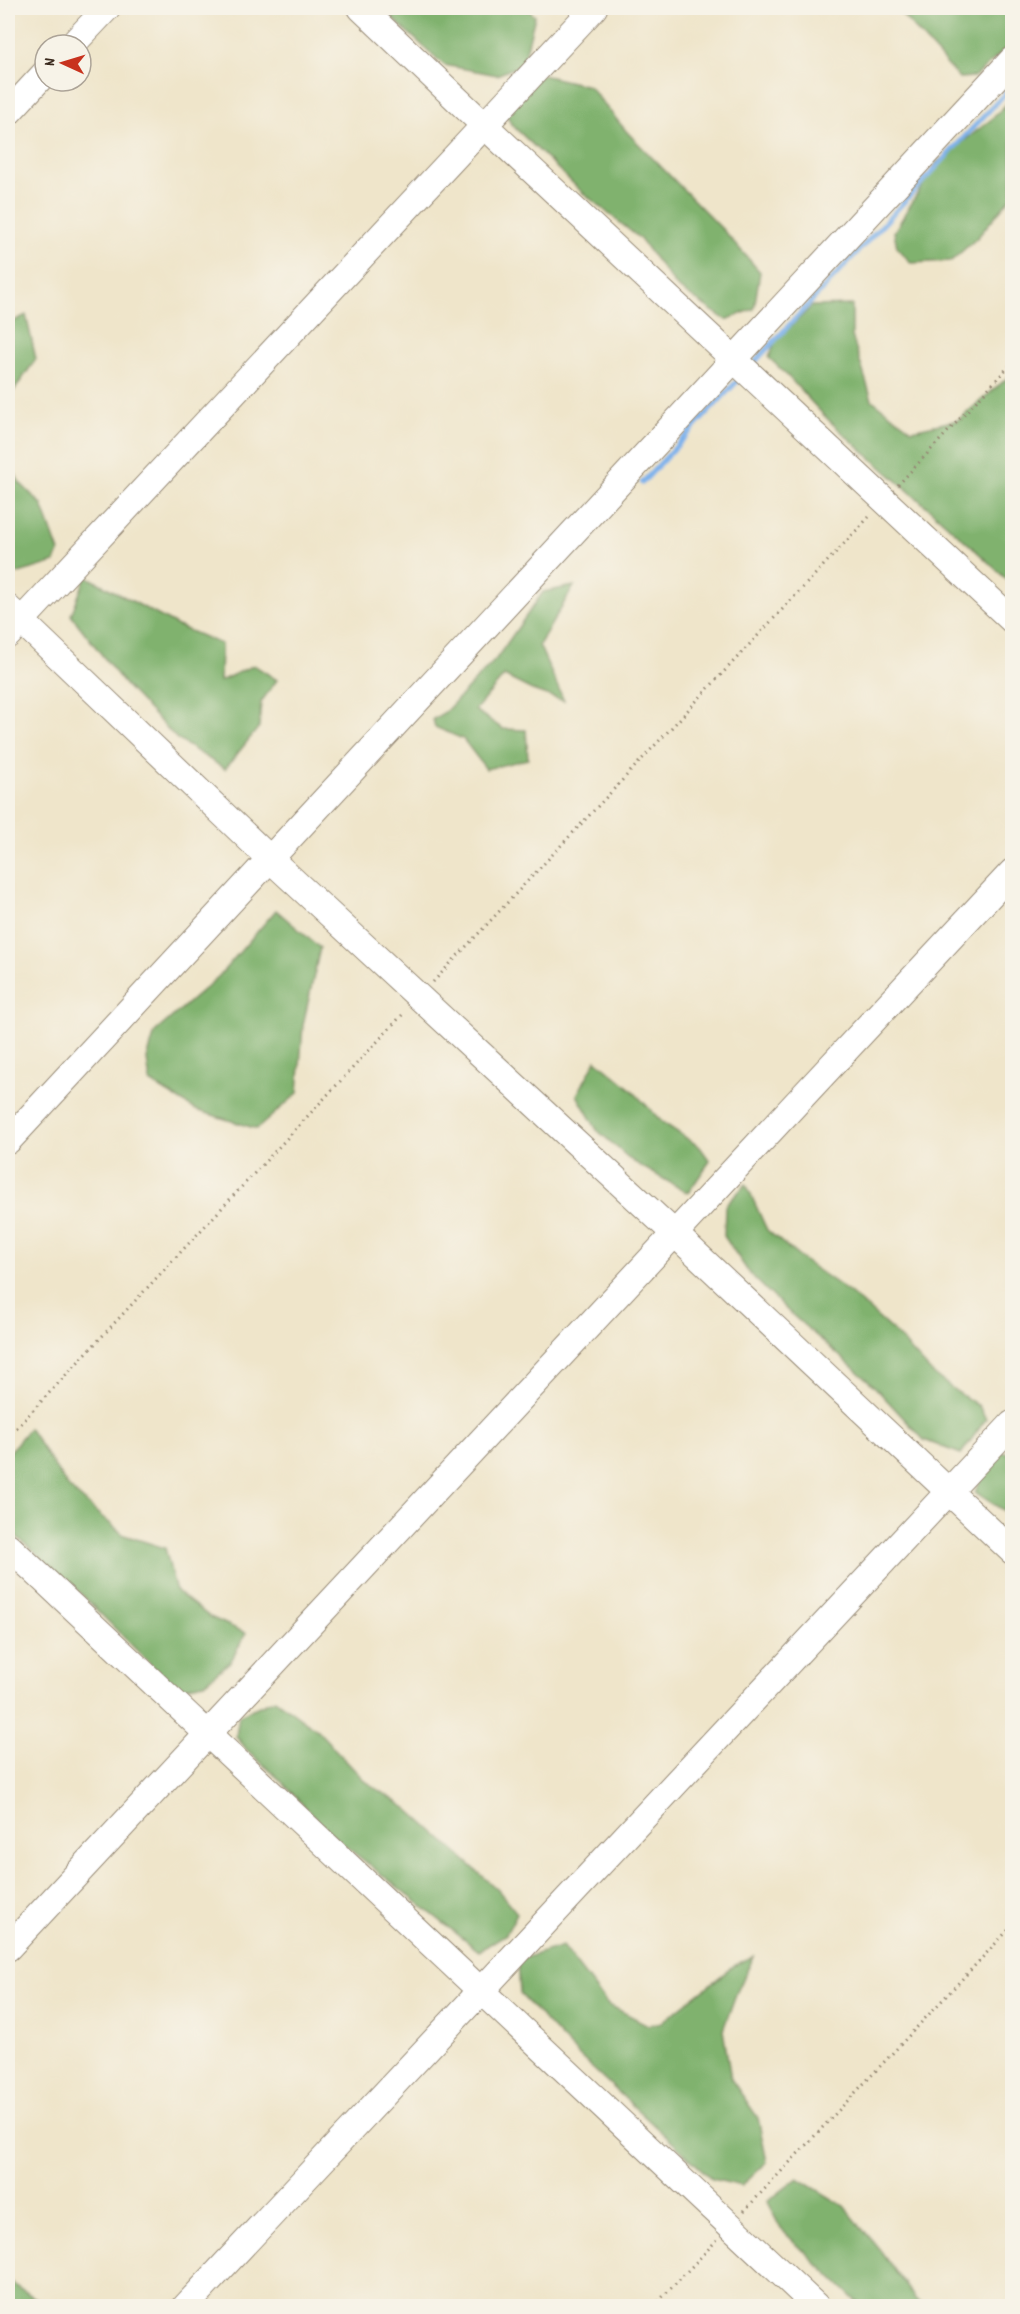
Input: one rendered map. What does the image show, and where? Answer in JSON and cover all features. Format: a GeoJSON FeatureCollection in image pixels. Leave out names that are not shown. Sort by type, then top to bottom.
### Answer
{"type":"FeatureCollection","features":[{"type":"Feature","properties":{"kind":"street"},"geometry":{"type":"LineString","coordinates":[[83,33],[107,8]]}},
{"type":"Feature","properties":{"kind":"street"},"geometry":{"type":"LineString","coordinates":[[362,8],[1012,620]]}},
{"type":"Feature","properties":{"kind":"street"},"geometry":{"type":"LineString","coordinates":[[594,8],[12,621],[674,1233],[1012,1551]]}},
{"type":"Feature","properties":{"kind":"street"},"geometry":{"type":"LineString","coordinates":[[8,1141],[1012,60]]}},
{"type":"Feature","properties":{"kind":"street"},"geometry":{"type":"LineString","coordinates":[[8,113],[33,86]]}},
{"type":"Feature","properties":{"kind":"street"},"geometry":{"type":"LineString","coordinates":[[8,1948],[1012,872]]}},
{"type":"Feature","properties":{"kind":"street"},"geometry":{"type":"LineString","coordinates":[[186,2307],[1012,1424]]}},
{"type":"Feature","properties":{"kind":"street"},"geometry":{"type":"LineString","coordinates":[[8,1546],[816,2307]]}},
{"type":"Feature","properties":{"kind":"path"},"geometry":{"type":"LineString","coordinates":[[8,1437],[1012,363]]}},
{"type":"Feature","properties":{"kind":"path"},"geometry":{"type":"LineString","coordinates":[[654,2307],[1012,1926]]}},
{"type":"Feature","properties":{"kind":"green space"},"geometry":{"type":"Polygon","coordinates":[[[381,8],[526,8],[535,16],[523,64],[497,75],[444,65],[381,8]]]}},
{"type":"Feature","properties":{"kind":"green space"},"geometry":{"type":"Polygon","coordinates":[[[896,8],[1012,8],[1012,44],[974,77],[959,78],[896,8]]]}},
{"type":"Feature","properties":{"kind":"green space"},"geometry":{"type":"Polygon","coordinates":[[[542,75],[589,86],[627,132],[724,231],[760,272],[754,309],[726,320],[677,287],[639,238],[582,192],[511,124],[502,104],[542,75]]]}},
{"type":"Feature","properties":{"kind":"green space"},"geometry":{"type":"Polygon","coordinates":[[[1012,98],[1012,196],[977,238],[951,261],[911,263],[897,247],[894,232],[936,163],[993,118],[1012,98]]]}},
{"type":"Feature","properties":{"kind":"green space"},"geometry":{"type":"Polygon","coordinates":[[[852,305],[852,336],[872,400],[912,430],[958,420],[1012,374],[1012,585],[835,426],[769,358],[775,341],[812,306],[852,305]]]}},
{"type":"Feature","properties":{"kind":"green space"},"geometry":{"type":"Polygon","coordinates":[[[26,315],[36,359],[8,399],[8,324],[26,315]]]}},
{"type":"Feature","properties":{"kind":"green space"},"geometry":{"type":"Polygon","coordinates":[[[8,461],[20,483],[42,505],[59,552],[55,562],[16,574],[8,568],[8,461]]]}},
{"type":"Feature","properties":{"kind":"green space"},"geometry":{"type":"Polygon","coordinates":[[[86,576],[178,626],[221,644],[220,681],[254,665],[277,680],[261,702],[259,727],[225,769],[177,739],[126,686],[71,615],[86,576]]]}},
{"type":"Feature","properties":{"kind":"green space"},"geometry":{"type":"Polygon","coordinates":[[[574,586],[539,645],[564,701],[532,690],[504,676],[475,710],[503,729],[526,730],[528,759],[486,769],[463,739],[435,727],[433,719],[445,712],[496,659],[543,592],[574,586]]]}},
{"type":"Feature","properties":{"kind":"green space"},"geometry":{"type":"Polygon","coordinates":[[[276,910],[320,948],[303,1025],[298,1093],[257,1129],[196,1110],[150,1082],[147,1059],[155,1032],[219,976],[276,910]]]}},
{"type":"Feature","properties":{"kind":"green space"},"geometry":{"type":"Polygon","coordinates":[[[596,1060],[632,1090],[662,1122],[700,1147],[710,1161],[688,1193],[632,1161],[597,1130],[577,1095],[596,1060]]]}},
{"type":"Feature","properties":{"kind":"green space"},"geometry":{"type":"Polygon","coordinates":[[[746,1184],[767,1230],[803,1260],[850,1293],[893,1331],[932,1373],[979,1406],[986,1419],[961,1454],[924,1440],[872,1384],[790,1313],[749,1273],[724,1236],[725,1206],[746,1184]]]}},
{"type":"Feature","properties":{"kind":"green space"},"geometry":{"type":"Polygon","coordinates":[[[29,1428],[68,1487],[95,1511],[124,1535],[165,1548],[176,1591],[210,1617],[246,1633],[231,1661],[204,1683],[175,1689],[75,1588],[8,1529],[8,1454],[29,1428]]]}},
{"type":"Feature","properties":{"kind":"green space"},"geometry":{"type":"Polygon","coordinates":[[[993,1452],[1012,1453],[1012,1516],[975,1492],[993,1452]]]}},
{"type":"Feature","properties":{"kind":"green space"},"geometry":{"type":"Polygon","coordinates":[[[275,1699],[317,1730],[365,1781],[408,1809],[498,1890],[517,1913],[506,1934],[479,1951],[329,1833],[279,1779],[247,1750],[236,1736],[239,1715],[275,1699]]]}},
{"type":"Feature","properties":{"kind":"green space"},"geometry":{"type":"Polygon","coordinates":[[[562,1946],[607,2004],[648,2025],[662,2022],[735,1965],[754,1956],[736,1994],[723,2030],[731,2079],[758,2118],[767,2162],[742,2186],[712,2179],[576,2053],[520,1994],[518,1960],[562,1946]]]}},
{"type":"Feature","properties":{"kind":"green space"},"geometry":{"type":"Polygon","coordinates":[[[798,2178],[844,2206],[880,2250],[916,2300],[928,2306],[861,2306],[781,2229],[767,2202],[798,2178]]]}},
{"type":"Feature","properties":{"kind":"green space"},"geometry":{"type":"Polygon","coordinates":[[[8,2281],[48,2306],[8,2306],[8,2281]]]}},
{"type":"Feature","properties":{"kind":"waterway"},"geometry":{"type":"LineString","coordinates":[[752,365],[1012,86]]}},
{"type":"Feature","properties":{"kind":"waterway"},"geometry":{"type":"LineString","coordinates":[[642,483],[742,376]]}}]}
